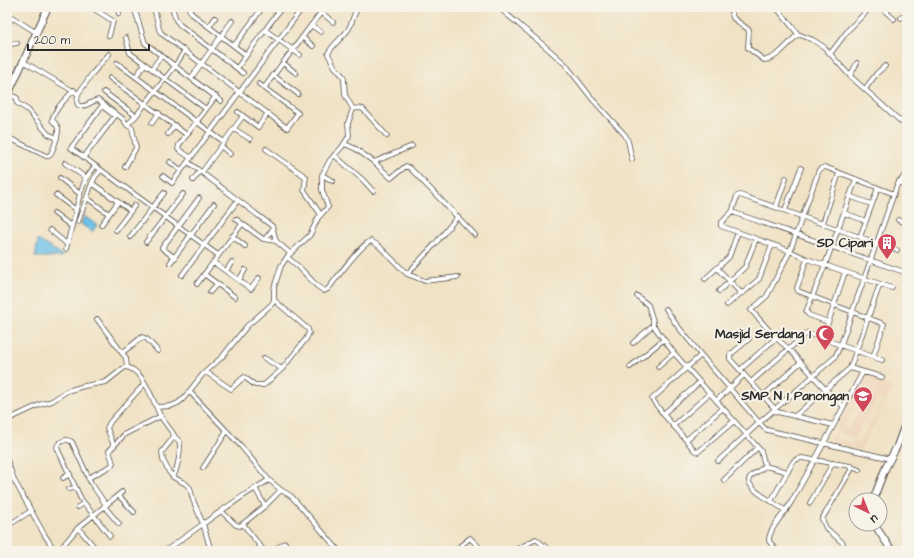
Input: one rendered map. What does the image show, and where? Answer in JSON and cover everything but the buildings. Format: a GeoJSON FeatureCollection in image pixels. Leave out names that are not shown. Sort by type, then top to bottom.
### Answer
{"type":"FeatureCollection","features":[{"type":"Feature","properties":{"kind":"street"},"geometry":{"type":"LineString","coordinates":[[48,7],[8,96],[17,98],[17,103],[28,110],[48,134],[57,138]]}},
{"type":"Feature","properties":{"kind":"street"},"geometry":{"type":"LineString","coordinates":[[91,7],[113,21],[109,36]]}},
{"type":"Feature","properties":{"kind":"street"},"geometry":{"type":"LineString","coordinates":[[118,7],[119,14]]}},
{"type":"Feature","properties":{"kind":"street"},"geometry":{"type":"LineString","coordinates":[[134,7],[143,41],[221,101]]}},
{"type":"Feature","properties":{"kind":"street"},"geometry":{"type":"LineString","coordinates":[[154,7],[160,31],[287,128],[298,113],[259,84]]}},
{"type":"Feature","properties":{"kind":"street"},"geometry":{"type":"LineString","coordinates":[[172,7],[177,22],[243,73]]}},
{"type":"Feature","properties":{"kind":"street"},"geometry":{"type":"LineString","coordinates":[[188,7],[190,13],[246,55]]}},
{"type":"Feature","properties":{"kind":"street"},"geometry":{"type":"LineString","coordinates":[[234,46],[263,7]]}},
{"type":"Feature","properties":{"kind":"street"},"geometry":{"type":"LineString","coordinates":[[237,68],[282,7]]}},
{"type":"Feature","properties":{"kind":"street"},"geometry":{"type":"LineString","coordinates":[[163,176],[172,183],[303,7]]}},
{"type":"Feature","properties":{"kind":"street"},"geometry":{"type":"LineString","coordinates":[[264,88],[325,7]]}},
{"type":"Feature","properties":{"kind":"street"},"geometry":{"type":"LineString","coordinates":[[157,407],[171,406],[183,399],[198,379],[222,358],[248,326],[272,304],[274,300],[274,288],[277,275],[287,257],[310,235],[318,218],[328,206],[322,190],[322,175],[334,155],[345,144],[349,136],[348,123],[353,109],[345,95],[343,76],[335,67],[328,54],[330,49],[348,29],[354,12],[359,7]]}},
{"type":"Feature","properties":{"kind":"street"},"geometry":{"type":"LineString","coordinates":[[498,7],[565,64],[594,101],[625,135],[628,140],[632,159]]}},
{"type":"Feature","properties":{"kind":"street"},"geometry":{"type":"LineString","coordinates":[[730,7],[732,18],[749,30],[748,48],[764,60],[773,58],[798,34]]}},
{"type":"Feature","properties":{"kind":"street"},"geometry":{"type":"LineString","coordinates":[[776,7],[798,34],[820,44],[850,76],[907,127]]}},
{"type":"Feature","properties":{"kind":"street"},"geometry":{"type":"LineString","coordinates":[[830,54],[849,29],[871,7]]}},
{"type":"Feature","properties":{"kind":"street"},"geometry":{"type":"LineString","coordinates":[[881,7],[894,19]]}},
{"type":"Feature","properties":{"kind":"street"},"geometry":{"type":"LineString","coordinates":[[886,12],[891,7]]}},
{"type":"Feature","properties":{"kind":"street"},"geometry":{"type":"LineString","coordinates":[[321,12],[333,22]]}},
{"type":"Feature","properties":{"kind":"street"},"geometry":{"type":"LineString","coordinates":[[902,18],[907,13]]}},
{"type":"Feature","properties":{"kind":"street"},"geometry":{"type":"LineString","coordinates":[[7,14],[37,33]]}},
{"type":"Feature","properties":{"kind":"street"},"geometry":{"type":"LineString","coordinates":[[7,24],[13,18]]}},
{"type":"Feature","properties":{"kind":"street"},"geometry":{"type":"LineString","coordinates":[[209,27],[215,18]]}},
{"type":"Feature","properties":{"kind":"street"},"geometry":{"type":"LineString","coordinates":[[191,78],[232,21]]}},
{"type":"Feature","properties":{"kind":"street"},"geometry":{"type":"LineString","coordinates":[[311,25],[321,32]]}},
{"type":"Feature","properties":{"kind":"street"},"geometry":{"type":"LineString","coordinates":[[265,30],[300,55]]}},
{"type":"Feature","properties":{"kind":"street"},"geometry":{"type":"LineString","coordinates":[[302,37],[313,46]]}},
{"type":"Feature","properties":{"kind":"street"},"geometry":{"type":"LineString","coordinates":[[126,38],[130,53],[166,78],[206,109]]}},
{"type":"Feature","properties":{"kind":"street"},"geometry":{"type":"LineString","coordinates":[[7,42],[11,44],[17,43]]}},
{"type":"Feature","properties":{"kind":"street"},"geometry":{"type":"LineString","coordinates":[[127,125],[156,91],[185,50]]}},
{"type":"Feature","properties":{"kind":"street"},"geometry":{"type":"LineString","coordinates":[[109,54],[78,94],[77,103],[79,106],[84,107],[95,100],[98,100],[123,119],[127,125],[132,128],[136,148],[125,167]]}},
{"type":"Feature","properties":{"kind":"street"},"geometry":{"type":"LineString","coordinates":[[152,69],[161,56]]}},
{"type":"Feature","properties":{"kind":"street"},"geometry":{"type":"LineString","coordinates":[[24,62],[74,90],[78,94]]}},
{"type":"Feature","properties":{"kind":"street"},"geometry":{"type":"LineString","coordinates":[[117,63],[224,142]]}},
{"type":"Feature","properties":{"kind":"street"},"geometry":{"type":"LineString","coordinates":[[283,63],[296,72]]}},
{"type":"Feature","properties":{"kind":"street"},"geometry":{"type":"LineString","coordinates":[[850,76],[855,70],[857,63]]}},
{"type":"Feature","properties":{"kind":"street"},"geometry":{"type":"LineString","coordinates":[[136,76],[145,64]]}},
{"type":"Feature","properties":{"kind":"street"},"geometry":{"type":"LineString","coordinates":[[865,89],[877,73],[885,66]]}},
{"type":"Feature","properties":{"kind":"street"},"geometry":{"type":"LineString","coordinates":[[273,75],[298,94]]}},
{"type":"Feature","properties":{"kind":"street"},"geometry":{"type":"LineString","coordinates":[[110,78],[146,103],[187,135]]}},
{"type":"Feature","properties":{"kind":"street"},"geometry":{"type":"LineString","coordinates":[[7,137],[48,157],[52,153],[57,138],[58,129],[52,120],[53,117],[57,109],[74,90]]}},
{"type":"Feature","properties":{"kind":"street"},"geometry":{"type":"LineString","coordinates":[[104,92],[136,116]]}},
{"type":"Feature","properties":{"kind":"street"},"geometry":{"type":"LineString","coordinates":[[216,96],[178,148],[201,172],[272,226],[276,241]]}},
{"type":"Feature","properties":{"kind":"street"},"geometry":{"type":"LineString","coordinates":[[84,157],[115,116],[102,106],[71,148],[218,255]]}},
{"type":"Feature","properties":{"kind":"street"},"geometry":{"type":"LineString","coordinates":[[353,109],[363,109],[387,136]]}},
{"type":"Feature","properties":{"kind":"street"},"geometry":{"type":"LineString","coordinates":[[238,112],[258,127],[268,113]]}},
{"type":"Feature","properties":{"kind":"street"},"geometry":{"type":"LineString","coordinates":[[152,123],[159,113]]}},
{"type":"Feature","properties":{"kind":"street"},"geometry":{"type":"LineString","coordinates":[[193,180],[201,172],[243,116]]}},
{"type":"Feature","properties":{"kind":"street"},"geometry":{"type":"LineString","coordinates":[[902,122],[907,117]]}},
{"type":"Feature","properties":{"kind":"street"},"geometry":{"type":"LineString","coordinates":[[168,134],[175,125]]}},
{"type":"Feature","properties":{"kind":"street"},"geometry":{"type":"LineString","coordinates":[[234,129],[250,139]]}},
{"type":"Feature","properties":{"kind":"street"},"geometry":{"type":"LineString","coordinates":[[345,144],[356,149],[374,162],[391,178],[406,166],[410,168],[475,235]]}},
{"type":"Feature","properties":{"kind":"street"},"geometry":{"type":"LineString","coordinates":[[221,146],[230,154]]}},
{"type":"Feature","properties":{"kind":"street"},"geometry":{"type":"LineString","coordinates":[[374,162],[412,146]]}},
{"type":"Feature","properties":{"kind":"street"},"geometry":{"type":"LineString","coordinates":[[266,149],[306,177],[304,190],[321,215]]}},
{"type":"Feature","properties":{"kind":"street"},"geometry":{"type":"LineString","coordinates":[[334,155],[363,180],[373,191]]}},
{"type":"Feature","properties":{"kind":"street"},"geometry":{"type":"LineString","coordinates":[[170,162],[181,170]]}},
{"type":"Feature","properties":{"kind":"street"},"geometry":{"type":"LineString","coordinates":[[65,163],[86,178]]}},
{"type":"Feature","properties":{"kind":"street"},"geometry":{"type":"LineString","coordinates":[[66,250],[80,194],[86,178],[95,166]]}},
{"type":"Feature","properties":{"kind":"street"},"geometry":{"type":"LineString","coordinates":[[843,406],[825,389],[789,349],[776,338],[751,310],[767,296],[790,251],[819,170],[823,167],[894,194]]}},
{"type":"Feature","properties":{"kind":"street"},"geometry":{"type":"LineString","coordinates":[[785,210],[801,168]]}},
{"type":"Feature","properties":{"kind":"street"},"geometry":{"type":"LineString","coordinates":[[78,222],[92,183],[95,177],[102,170]]}},
{"type":"Feature","properties":{"kind":"street"},"geometry":{"type":"LineString","coordinates":[[822,223],[839,173]]}},
{"type":"Feature","properties":{"kind":"street"},"geometry":{"type":"LineString","coordinates":[[718,461],[760,422],[835,357],[899,181],[907,174]]}},
{"type":"Feature","properties":{"kind":"street"},"geometry":{"type":"LineString","coordinates":[[322,175],[333,181]]}},
{"type":"Feature","properties":{"kind":"street"},"geometry":{"type":"LineString","coordinates":[[60,178],[80,194]]}},
{"type":"Feature","properties":{"kind":"street"},"geometry":{"type":"LineString","coordinates":[[776,207],[786,178]]}},
{"type":"Feature","properties":{"kind":"street"},"geometry":{"type":"LineString","coordinates":[[828,322],[807,313],[806,311],[856,179]]}},
{"type":"Feature","properties":{"kind":"street"},"geometry":{"type":"LineString","coordinates":[[899,181],[907,188]]}},
{"type":"Feature","properties":{"kind":"street"},"geometry":{"type":"LineString","coordinates":[[92,183],[130,211]]}},
{"type":"Feature","properties":{"kind":"street"},"geometry":{"type":"LineString","coordinates":[[860,237],[878,188]]}},
{"type":"Feature","properties":{"kind":"street"},"geometry":{"type":"LineString","coordinates":[[130,237],[164,193]]}},
{"type":"Feature","properties":{"kind":"street"},"geometry":{"type":"LineString","coordinates":[[146,242],[183,194]]}},
{"type":"Feature","properties":{"kind":"street"},"geometry":{"type":"LineString","coordinates":[[56,195],[76,210]]}},
{"type":"Feature","properties":{"kind":"street"},"geometry":{"type":"LineString","coordinates":[[892,288],[807,259],[790,251],[720,226],[732,212],[738,195],[803,216],[897,250]]}},
{"type":"Feature","properties":{"kind":"street"},"geometry":{"type":"LineString","coordinates":[[849,196],[871,204]]}},
{"type":"Feature","properties":{"kind":"street"},"geometry":{"type":"LineString","coordinates":[[87,198],[109,214]]}},
{"type":"Feature","properties":{"kind":"street"},"geometry":{"type":"LineString","coordinates":[[175,258],[162,248],[199,198]]}},
{"type":"Feature","properties":{"kind":"street"},"geometry":{"type":"LineString","coordinates":[[182,275],[238,200]]}},
{"type":"Feature","properties":{"kind":"street"},"geometry":{"type":"LineString","coordinates":[[101,225],[118,202]]}},
{"type":"Feature","properties":{"kind":"street"},"geometry":{"type":"LineString","coordinates":[[170,263],[214,204]]}},
{"type":"Feature","properties":{"kind":"street"},"geometry":{"type":"LineString","coordinates":[[116,230],[135,205]]}},
{"type":"Feature","properties":{"kind":"street"},"geometry":{"type":"LineString","coordinates":[[732,212],[907,273]]}},
{"type":"Feature","properties":{"kind":"street"},"geometry":{"type":"LineString","coordinates":[[54,213],[71,226]]}},
{"type":"Feature","properties":{"kind":"street"},"geometry":{"type":"LineString","coordinates":[[844,213],[866,221]]}},
{"type":"Feature","properties":{"kind":"street"},"geometry":{"type":"LineString","coordinates":[[407,274],[440,239],[458,216]]}},
{"type":"Feature","properties":{"kind":"street"},"geometry":{"type":"LineString","coordinates":[[236,219],[265,239],[276,241],[290,253]]}},
{"type":"Feature","properties":{"kind":"street"},"geometry":{"type":"LineString","coordinates":[[898,220],[907,224]]}},
{"type":"Feature","properties":{"kind":"street"},"geometry":{"type":"LineString","coordinates":[[197,284],[242,224]]}},
{"type":"Feature","properties":{"kind":"street"},"geometry":{"type":"LineString","coordinates":[[265,239],[273,229]]}},
{"type":"Feature","properties":{"kind":"street"},"geometry":{"type":"LineString","coordinates":[[50,230],[67,244]]}},
{"type":"Feature","properties":{"kind":"street"},"geometry":{"type":"LineString","coordinates":[[705,279],[729,257],[738,232]]}},
{"type":"Feature","properties":{"kind":"street"},"geometry":{"type":"LineString","coordinates":[[232,236],[245,246]]}},
{"type":"Feature","properties":{"kind":"street"},"geometry":{"type":"LineString","coordinates":[[719,292],[745,267],[756,239]]}},
{"type":"Feature","properties":{"kind":"street"},"geometry":{"type":"LineString","coordinates":[[287,257],[324,291],[328,289],[356,255],[371,241],[379,246],[407,274],[429,282],[458,277]]}},
{"type":"Feature","properties":{"kind":"street"},"geometry":{"type":"LineString","coordinates":[[727,305],[741,293],[745,292],[759,278],[772,245]]}},
{"type":"Feature","properties":{"kind":"street"},"geometry":{"type":"LineString","coordinates":[[807,259],[797,289],[799,292],[884,324],[873,357]]}},
{"type":"Feature","properties":{"kind":"street"},"geometry":{"type":"LineString","coordinates":[[213,262],[251,289],[259,278]]}},
{"type":"Feature","properties":{"kind":"street"},"geometry":{"type":"LineString","coordinates":[[226,271],[232,262]]}},
{"type":"Feature","properties":{"kind":"street"},"geometry":{"type":"LineString","coordinates":[[717,268],[741,293]]}},
{"type":"Feature","properties":{"kind":"street"},"geometry":{"type":"LineString","coordinates":[[239,280],[245,270]]}},
{"type":"Feature","properties":{"kind":"street"},"geometry":{"type":"LineString","coordinates":[[823,338],[845,272]]}},
{"type":"Feature","properties":{"kind":"street"},"geometry":{"type":"LineString","coordinates":[[204,274],[235,298]]}},
{"type":"Feature","properties":{"kind":"street"},"geometry":{"type":"LineString","coordinates":[[210,292],[217,284]]}},
{"type":"Feature","properties":{"kind":"street"},"geometry":{"type":"LineString","coordinates":[[795,416],[850,368],[880,284]]}},
{"type":"Feature","properties":{"kind":"street"},"geometry":{"type":"LineString","coordinates":[[637,296],[648,305],[653,325],[663,340],[762,452],[765,466]]}},
{"type":"Feature","properties":{"kind":"street"},"geometry":{"type":"LineString","coordinates":[[206,372],[231,388],[244,377],[255,385],[264,385],[282,369],[308,336],[309,331],[274,300]]}},
{"type":"Feature","properties":{"kind":"street"},"geometry":{"type":"LineString","coordinates":[[666,309],[701,355],[763,427],[770,431],[891,459]]}},
{"type":"Feature","properties":{"kind":"street"},"geometry":{"type":"LineString","coordinates":[[97,319],[127,361],[126,367]]}},
{"type":"Feature","properties":{"kind":"street"},"geometry":{"type":"LineString","coordinates":[[632,343],[653,325]]}},
{"type":"Feature","properties":{"kind":"street"},"geometry":{"type":"LineString","coordinates":[[751,382],[807,333],[882,360]]}},
{"type":"Feature","properties":{"kind":"street"},"geometry":{"type":"LineString","coordinates":[[122,353],[142,337],[147,339],[158,351]]}},
{"type":"Feature","properties":{"kind":"street"},"geometry":{"type":"LineString","coordinates":[[740,370],[776,338]]}},
{"type":"Feature","properties":{"kind":"street"},"geometry":{"type":"LineString","coordinates":[[749,339],[729,357],[774,410],[832,425]]}},
{"type":"Feature","properties":{"kind":"street"},"geometry":{"type":"LineString","coordinates":[[630,367],[663,340]]}},
{"type":"Feature","properties":{"kind":"street"},"geometry":{"type":"LineString","coordinates":[[658,367],[674,353]]}},
{"type":"Feature","properties":{"kind":"street"},"geometry":{"type":"LineString","coordinates":[[701,355],[688,368],[652,397],[652,400],[695,451],[698,452],[734,421]]}},
{"type":"Feature","properties":{"kind":"street"},"geometry":{"type":"LineString","coordinates":[[264,358],[282,369]]}},
{"type":"Feature","properties":{"kind":"street"},"geometry":{"type":"LineString","coordinates":[[763,396],[801,362]]}},
{"type":"Feature","properties":{"kind":"street"},"geometry":{"type":"LineString","coordinates":[[7,420],[52,401],[67,391],[106,382],[123,368],[126,367],[132,369],[145,383],[161,416],[179,441],[180,445],[177,469],[173,477]]}},
{"type":"Feature","properties":{"kind":"street"},"geometry":{"type":"LineString","coordinates":[[850,368],[882,377]]}},
{"type":"Feature","properties":{"kind":"street"},"geometry":{"type":"LineString","coordinates":[[777,551],[770,543],[769,536],[786,511],[815,461],[832,425],[863,372]]}},
{"type":"Feature","properties":{"kind":"street"},"geometry":{"type":"LineString","coordinates":[[717,400],[744,375]]}},
{"type":"Feature","properties":{"kind":"street"},"geometry":{"type":"LineString","coordinates":[[663,414],[700,382]]}},
{"type":"Feature","properties":{"kind":"street"},"geometry":{"type":"LineString","coordinates":[[114,446],[107,428],[110,422],[145,383]]}},
{"type":"Feature","properties":{"kind":"street"},"geometry":{"type":"LineString","coordinates":[[190,391],[269,480],[280,490],[287,493],[302,508],[339,551]]}},
{"type":"Feature","properties":{"kind":"street"},"geometry":{"type":"LineString","coordinates":[[673,426],[710,393]]}},
{"type":"Feature","properties":{"kind":"street"},"geometry":{"type":"LineString","coordinates":[[686,440],[723,408]]}},
{"type":"Feature","properties":{"kind":"street"},"geometry":{"type":"LineString","coordinates":[[88,478],[111,466],[113,463],[109,451],[125,434],[161,416]]}},
{"type":"Feature","properties":{"kind":"street"},"geometry":{"type":"LineString","coordinates":[[877,492],[907,419]]}},
{"type":"Feature","properties":{"kind":"street"},"geometry":{"type":"LineString","coordinates":[[202,468],[227,431]]}},
{"type":"Feature","properties":{"kind":"street"},"geometry":{"type":"LineString","coordinates":[[174,436],[162,452],[161,456],[168,472],[190,488],[192,500],[203,524],[211,551]]}},
{"type":"Feature","properties":{"kind":"street"},"geometry":{"type":"LineString","coordinates":[[110,536],[84,503],[75,488],[57,447],[58,444],[65,440],[72,442],[95,491],[119,524]]}},
{"type":"Feature","properties":{"kind":"street"},"geometry":{"type":"LineString","coordinates":[[899,441],[907,441]]}},
{"type":"Feature","properties":{"kind":"street"},"geometry":{"type":"LineString","coordinates":[[724,480],[757,448]]}},
{"type":"Feature","properties":{"kind":"street"},"geometry":{"type":"LineString","coordinates":[[771,501],[793,462],[797,459],[802,458],[833,463],[859,470]]}},
{"type":"Feature","properties":{"kind":"street"},"geometry":{"type":"LineString","coordinates":[[7,460],[14,480],[48,541],[60,551],[78,528],[120,493],[134,512]]}},
{"type":"Feature","properties":{"kind":"street"},"geometry":{"type":"LineString","coordinates":[[810,502],[833,463]]}},
{"type":"Feature","properties":{"kind":"street"},"geometry":{"type":"LineString","coordinates":[[765,466],[788,472]]}},
{"type":"Feature","properties":{"kind":"street"},"geometry":{"type":"LineString","coordinates":[[765,466],[751,476],[748,481],[751,486],[786,511]]}},
{"type":"Feature","properties":{"kind":"street"},"geometry":{"type":"LineString","coordinates":[[843,543],[826,528],[822,517],[852,467]]}},
{"type":"Feature","properties":{"kind":"street"},"geometry":{"type":"LineString","coordinates":[[63,478],[70,474]]}},
{"type":"Feature","properties":{"kind":"street"},"geometry":{"type":"LineString","coordinates":[[165,551],[233,501],[269,480]]}},
{"type":"Feature","properties":{"kind":"street"},"geometry":{"type":"LineString","coordinates":[[69,490],[75,488]]}},
{"type":"Feature","properties":{"kind":"street"},"geometry":{"type":"LineString","coordinates":[[255,488],[264,506]]}},
{"type":"Feature","properties":{"kind":"street"},"geometry":{"type":"LineString","coordinates":[[221,511],[237,526],[243,524],[280,490]]}},
{"type":"Feature","properties":{"kind":"street"},"geometry":{"type":"LineString","coordinates":[[78,506],[84,503]]}},
{"type":"Feature","properties":{"kind":"street"},"geometry":{"type":"LineString","coordinates":[[7,526],[31,511]]}},
{"type":"Feature","properties":{"kind":"street"},"geometry":{"type":"LineString","coordinates":[[243,524],[264,551]]}},
{"type":"Feature","properties":{"kind":"street"},"geometry":{"type":"LineString","coordinates":[[78,528],[98,551]]}},
{"type":"Feature","properties":{"kind":"street"},"geometry":{"type":"LineString","coordinates":[[879,532],[892,551]]}},
{"type":"Feature","properties":{"kind":"street"},"geometry":{"type":"LineString","coordinates":[[459,551],[459,547],[470,538],[483,551]]}},
{"type":"Feature","properties":{"kind":"street"},"geometry":{"type":"LineString","coordinates":[[514,551],[536,539],[550,551]]}},
{"type":"Feature","properties":{"kind":"street"},"geometry":{"type":"LineString","coordinates":[[272,551],[285,543]]}},
{"type":"Feature","properties":{"kind":"street"},"geometry":{"type":"LineString","coordinates":[[524,546],[529,551]]}},
{"type":"Feature","properties":{"kind":"street"},"geometry":{"type":"LineString","coordinates":[[434,551],[440,551]]}},
{"type":"Feature","properties":{"kind":"shaded area","name":"SMP N 1 Panongan"},"geometry":{"type":"Polygon","coordinates":[[[866,374],[892,388],[860,451],[830,440],[866,374]],[[864,390],[853,408],[859,412],[870,394],[864,390]],[[878,398],[865,420],[872,424],[884,401],[878,398]],[[852,410],[843,426],[848,430],[858,414],[852,410]],[[864,421],[853,441],[858,444],[870,424],[864,421]],[[836,433],[835,439],[852,443],[853,438],[836,433]]]}},
{"type":"Feature","properties":{"kind":"water"},"geometry":{"type":"Polygon","coordinates":[[[84,216],[97,225],[92,232],[81,224],[84,216]]]}},
{"type":"Feature","properties":{"kind":"water"},"geometry":{"type":"Polygon","coordinates":[[[38,240],[62,255],[62,257],[35,257],[38,240]]]}},
{"type":"Feature","properties":{"kind":"place","name":"SD Cipari"},"geometry":{"type":"Point","coordinates":[887,260]}},
{"type":"Feature","properties":{"kind":"place","name":"Masjid Serdang 1"},"geometry":{"type":"Point","coordinates":[825,351]}},
{"type":"Feature","properties":{"kind":"place","name":"SMP N 1 Panongan"},"geometry":{"type":"Point","coordinates":[863,413]}}]}
